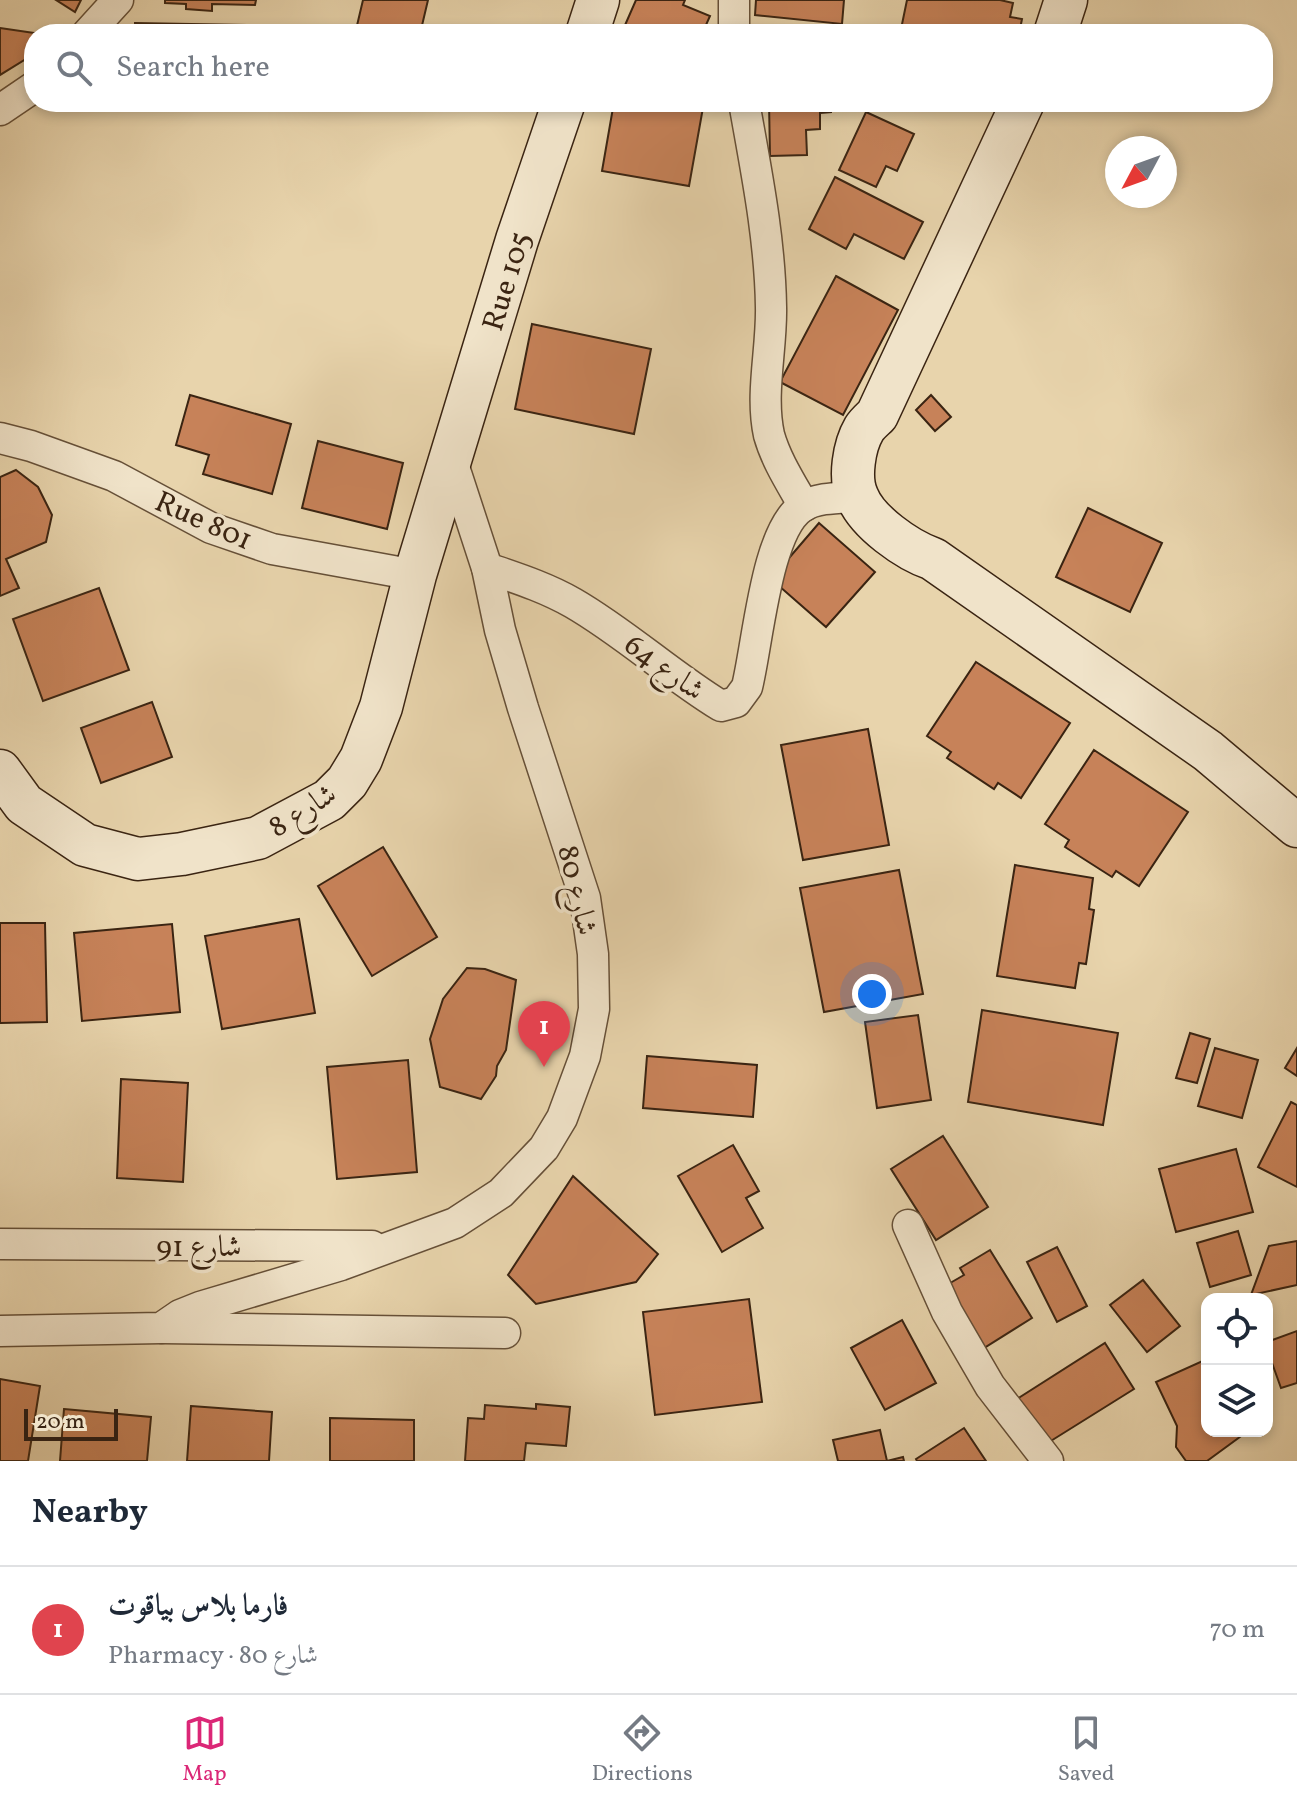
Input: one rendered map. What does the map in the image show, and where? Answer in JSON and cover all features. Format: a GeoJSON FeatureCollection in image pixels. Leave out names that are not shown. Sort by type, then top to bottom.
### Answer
{"type":"FeatureCollection","features":[{"type":"Feature","properties":{"kind":"street"},"geometry":{"type":"LineString","coordinates":[[96,24],[118,0]]}},
{"type":"Feature","properties":{"kind":"street"},"geometry":{"type":"LineString","coordinates":[[590,24],[598,0]]}},
{"type":"Feature","properties":{"kind":"street"},"geometry":{"type":"LineString","coordinates":[[734,0],[734,24]]}},
{"type":"Feature","properties":{"kind":"street"},"geometry":{"type":"LineString","coordinates":[[1058,24],[1066,0]]}},
{"type":"Feature","properties":{"kind":"street"},"geometry":{"type":"LineString","coordinates":[[0,110],[24,94]]}},
{"type":"Feature","properties":{"kind":"street","name":"Rue 105"},"geometry":{"type":"LineString","coordinates":[[452,461],[517,240],[561,112]]}},
{"type":"Feature","properties":{"kind":"street"},"geometry":{"type":"LineString","coordinates":[[746,112],[767,247],[771,308],[766,411],[770,436],[777,456],[804,506],[827,499],[857,497]]}},
{"type":"Feature","properties":{"kind":"street"},"geometry":{"type":"LineString","coordinates":[[1018,112],[877,415],[864,429],[853,476],[857,497],[869,515],[914,553],[933,559],[1208,751],[1297,826]]}},
{"type":"Feature","properties":{"kind":"street"},"geometry":{"type":"LineString","coordinates":[[877,415],[880,440],[877,479],[880,490],[921,539],[933,559]]}},
{"type":"Feature","properties":{"kind":"street","name":"Rue 801"},"geometry":{"type":"LineString","coordinates":[[0,438],[114,476],[211,528],[272,549],[415,575]]}},
{"type":"Feature","properties":{"kind":"street","name":"شارع 80"},"geometry":{"type":"LineString","coordinates":[[161,1328],[180,1315],[200,1307],[398,1246],[455,1223],[501,1193],[544,1148],[562,1118],[585,1056],[594,1009],[593,954],[585,898],[508,656],[487,568],[452,461]]}},
{"type":"Feature","properties":{"kind":"street","name":"شارع 8"},"geometry":{"type":"LineString","coordinates":[[0,771],[24,804],[85,845],[138,859],[182,854],[258,838],[329,800],[354,770],[381,707],[415,575],[452,461]]}},
{"type":"Feature","properties":{"kind":"street","name":"شارع 64"},"geometry":{"type":"LineString","coordinates":[[487,568],[533,583],[572,603],[721,706],[736,702],[747,687],[778,539],[788,520],[804,506]]}},
{"type":"Feature","properties":{"kind":"street"},"geometry":{"type":"LineString","coordinates":[[908,1225],[947,1312],[990,1386],[1048,1461]]}},
{"type":"Feature","properties":{"kind":"street","name":"شارع 91"},"geometry":{"type":"LineString","coordinates":[[0,1244],[398,1246]]}},
{"type":"Feature","properties":{"kind":"street"},"geometry":{"type":"LineString","coordinates":[[0,1331],[161,1328],[505,1333]]}},
{"type":"Feature","properties":{"kind":"building"},"geometry":{"type":"Polygon","coordinates":[[[56,0],[81,0],[75,12],[56,0]]]}},
{"type":"Feature","properties":{"kind":"building"},"geometry":{"type":"Polygon","coordinates":[[[165,0],[256,0],[255,5],[212,4],[212,11],[186,9],[186,4],[165,3],[165,0]]]}},
{"type":"Feature","properties":{"kind":"building"},"geometry":{"type":"Polygon","coordinates":[[[363,0],[428,0],[422,24],[357,24],[363,0]]]}},
{"type":"Feature","properties":{"kind":"building"},"geometry":{"type":"Polygon","coordinates":[[[636,0],[685,0],[683,5],[710,16],[706,24],[626,24],[636,0]]]}},
{"type":"Feature","properties":{"kind":"building"},"geometry":{"type":"Polygon","coordinates":[[[756,0],[844,0],[842,24],[755,15],[756,0]]]}},
{"type":"Feature","properties":{"kind":"building"},"geometry":{"type":"Polygon","coordinates":[[[907,0],[1000,0],[1013,3],[1010,17],[1022,19],[1021,24],[902,24],[907,0]]]}},
{"type":"Feature","properties":{"kind":"building"},"geometry":{"type":"Polygon","coordinates":[[[0,28],[24,32],[24,60],[0,75],[0,28]]]}},
{"type":"Feature","properties":{"kind":"building"},"geometry":{"type":"Polygon","coordinates":[[[612,112],[702,112],[689,186],[602,171],[612,112]]]}},
{"type":"Feature","properties":{"kind":"building"},"geometry":{"type":"Polygon","coordinates":[[[769,112],[831,112],[820,113],[820,129],[806,130],[807,155],[770,156],[769,112]]]}},
{"type":"Feature","properties":{"kind":"building"},"geometry":{"type":"Polygon","coordinates":[[[866,112],[914,134],[897,171],[886,166],[876,187],[839,170],[866,112]]]}},
{"type":"Feature","properties":{"kind":"building"},"geometry":{"type":"Polygon","coordinates":[[[835,177],[923,222],[904,259],[854,234],[846,249],[809,229],[835,177]]]}},
{"type":"Feature","properties":{"kind":"building"},"geometry":{"type":"Polygon","coordinates":[[[836,276],[898,310],[843,415],[780,382],[836,276]]]}},
{"type":"Feature","properties":{"kind":"building"},"geometry":{"type":"Polygon","coordinates":[[[532,324],[651,349],[634,434],[515,409],[532,324]]]}},
{"type":"Feature","properties":{"kind":"building"},"geometry":{"type":"Polygon","coordinates":[[[190,395],[291,424],[272,494],[203,474],[209,455],[176,445],[190,395]]]}},
{"type":"Feature","properties":{"kind":"building"},"geometry":{"type":"Polygon","coordinates":[[[931,395],[951,417],[935,431],[916,410],[931,395]]]}},
{"type":"Feature","properties":{"kind":"building"},"geometry":{"type":"Polygon","coordinates":[[[318,441],[403,463],[387,529],[302,508],[318,441]]]}},
{"type":"Feature","properties":{"kind":"building"},"geometry":{"type":"Polygon","coordinates":[[[16,470],[38,487],[52,515],[46,542],[6,559],[19,588],[0,596],[0,477],[16,470]]]}},
{"type":"Feature","properties":{"kind":"building"},"geometry":{"type":"Polygon","coordinates":[[[1088,508],[1162,543],[1130,612],[1056,577],[1088,508]]]}},
{"type":"Feature","properties":{"kind":"building"},"geometry":{"type":"Polygon","coordinates":[[[819,523],[875,572],[826,627],[771,579],[819,523]]]}},
{"type":"Feature","properties":{"kind":"building"},"geometry":{"type":"Polygon","coordinates":[[[99,588],[129,670],[43,701],[13,619],[99,588]]]}},
{"type":"Feature","properties":{"kind":"building"},"geometry":{"type":"Polygon","coordinates":[[[976,662],[1070,723],[1021,798],[998,783],[994,789],[947,758],[951,752],[927,736],[976,662]]]}},
{"type":"Feature","properties":{"kind":"building"},"geometry":{"type":"Polygon","coordinates":[[[152,702],[172,757],[101,783],[81,728],[152,702]]]}},
{"type":"Feature","properties":{"kind":"building"},"geometry":{"type":"Polygon","coordinates":[[[868,729],[889,845],[803,860],[781,745],[868,729]]]}},
{"type":"Feature","properties":{"kind":"building"},"geometry":{"type":"Polygon","coordinates":[[[1094,750],[1188,812],[1139,886],[1116,871],[1112,877],[1065,847],[1069,840],[1045,824],[1094,750]]]}},
{"type":"Feature","properties":{"kind":"building"},"geometry":{"type":"Polygon","coordinates":[[[383,847],[437,937],[372,976],[318,886],[383,847]]]}},
{"type":"Feature","properties":{"kind":"building"},"geometry":{"type":"Polygon","coordinates":[[[1015,865],[1093,878],[1089,909],[1094,910],[1086,964],[1079,963],[1075,988],[997,976],[1015,865]]]}},
{"type":"Feature","properties":{"kind":"building"},"geometry":{"type":"Polygon","coordinates":[[[899,870],[923,994],[824,1012],[800,888],[899,870]]]}},
{"type":"Feature","properties":{"kind":"building"},"geometry":{"type":"Polygon","coordinates":[[[299,919],[315,1013],[222,1029],[205,936],[299,919]]]}},
{"type":"Feature","properties":{"kind":"building"},"geometry":{"type":"Polygon","coordinates":[[[0,923],[45,923],[47,1022],[0,1023],[0,923]]]}},
{"type":"Feature","properties":{"kind":"building"},"geometry":{"type":"Polygon","coordinates":[[[172,924],[180,1012],[82,1021],[74,933],[172,924]]]}},
{"type":"Feature","properties":{"kind":"building"},"geometry":{"type":"Polygon","coordinates":[[[467,968],[485,969],[516,980],[506,1050],[497,1066],[496,1076],[481,1099],[440,1087],[430,1039],[443,999],[467,968]]]}},
{"type":"Feature","properties":{"kind":"building"},"geometry":{"type":"Polygon","coordinates":[[[982,1010],[1118,1033],[1103,1125],[968,1102],[982,1010]]]}},
{"type":"Feature","properties":{"kind":"building"},"geometry":{"type":"Polygon","coordinates":[[[918,1015],[931,1100],[877,1108],[865,1022],[918,1015]]]}},
{"type":"Feature","properties":{"kind":"building"},"geometry":{"type":"Polygon","coordinates":[[[1190,1033],[1210,1039],[1197,1083],[1176,1078],[1190,1033]]]}},
{"type":"Feature","properties":{"kind":"building"},"geometry":{"type":"Polygon","coordinates":[[[1215,1048],[1258,1060],[1242,1118],[1198,1106],[1215,1048]]]}},
{"type":"Feature","properties":{"kind":"building"},"geometry":{"type":"Polygon","coordinates":[[[1297,1048],[1297,1076],[1285,1068],[1297,1048]]]}},
{"type":"Feature","properties":{"kind":"building"},"geometry":{"type":"Polygon","coordinates":[[[647,1056],[757,1065],[753,1117],[643,1108],[647,1056]]]}},
{"type":"Feature","properties":{"kind":"building"},"geometry":{"type":"Polygon","coordinates":[[[408,1060],[417,1172],[337,1179],[327,1067],[408,1060]]]}},
{"type":"Feature","properties":{"kind":"building"},"geometry":{"type":"Polygon","coordinates":[[[121,1079],[188,1083],[183,1182],[117,1178],[121,1079]]]}},
{"type":"Feature","properties":{"kind":"building"},"geometry":{"type":"Polygon","coordinates":[[[1291,1102],[1297,1105],[1297,1187],[1258,1167],[1291,1102]]]}},
{"type":"Feature","properties":{"kind":"building"},"geometry":{"type":"Polygon","coordinates":[[[943,1136],[988,1207],[936,1240],[891,1169],[943,1136]]]}},
{"type":"Feature","properties":{"kind":"building"},"geometry":{"type":"Polygon","coordinates":[[[733,1145],[759,1191],[746,1198],[763,1228],[722,1252],[678,1176],[733,1145]]]}},
{"type":"Feature","properties":{"kind":"building"},"geometry":{"type":"Polygon","coordinates":[[[1236,1149],[1253,1212],[1176,1232],[1159,1169],[1236,1149]]]}},
{"type":"Feature","properties":{"kind":"building"},"geometry":{"type":"Polygon","coordinates":[[[573,1176],[658,1254],[636,1282],[536,1304],[508,1275],[573,1176]]]}},
{"type":"Feature","properties":{"kind":"building"},"geometry":{"type":"Polygon","coordinates":[[[1238,1231],[1251,1275],[1210,1287],[1197,1243],[1238,1231]]]}},
{"type":"Feature","properties":{"kind":"building"},"geometry":{"type":"Polygon","coordinates":[[[1297,1241],[1297,1285],[1252,1293],[1269,1246],[1297,1241]]]}},
{"type":"Feature","properties":{"kind":"building"},"geometry":{"type":"Polygon","coordinates":[[[1057,1247],[1087,1306],[1057,1322],[1027,1262],[1057,1247]]]}},
{"type":"Feature","properties":{"kind":"building"},"geometry":{"type":"Polygon","coordinates":[[[990,1250],[1032,1318],[984,1348],[945,1286],[964,1275],[960,1268],[990,1250]]]}},
{"type":"Feature","properties":{"kind":"building"},"geometry":{"type":"Polygon","coordinates":[[[1143,1280],[1180,1326],[1147,1352],[1110,1305],[1143,1280]]]}},
{"type":"Feature","properties":{"kind":"building"},"geometry":{"type":"Polygon","coordinates":[[[749,1299],[762,1402],[655,1415],[643,1312],[749,1299]]]}},
{"type":"Feature","properties":{"kind":"building"},"geometry":{"type":"Polygon","coordinates":[[[902,1320],[936,1383],[885,1410],[851,1348],[902,1320]]]}},
{"type":"Feature","properties":{"kind":"building"},"geometry":{"type":"Polygon","coordinates":[[[1297,1331],[1297,1383],[1281,1388],[1273,1366],[1273,1340],[1297,1331]]]}},
{"type":"Feature","properties":{"kind":"building"},"geometry":{"type":"Polygon","coordinates":[[[1105,1343],[1134,1389],[1046,1444],[1017,1399],[1105,1343]]]}},
{"type":"Feature","properties":{"kind":"building"},"geometry":{"type":"Polygon","coordinates":[[[1201,1362],[1201,1437],[1240,1437],[1207,1461],[1186,1461],[1176,1447],[1177,1426],[1156,1382],[1201,1362]]]}},
{"type":"Feature","properties":{"kind":"building"},"geometry":{"type":"Polygon","coordinates":[[[0,1379],[40,1386],[28,1461],[0,1461],[0,1379]]]}},
{"type":"Feature","properties":{"kind":"building"},"geometry":{"type":"Polygon","coordinates":[[[536,1404],[570,1407],[566,1446],[526,1443],[524,1461],[465,1461],[468,1418],[484,1419],[485,1405],[536,1409],[536,1404]]]}},
{"type":"Feature","properties":{"kind":"building"},"geometry":{"type":"Polygon","coordinates":[[[191,1406],[272,1412],[269,1461],[187,1461],[191,1406]]]}},
{"type":"Feature","properties":{"kind":"building"},"geometry":{"type":"Polygon","coordinates":[[[64,1409],[151,1417],[147,1461],[60,1461],[64,1409]]]}},
{"type":"Feature","properties":{"kind":"building"},"geometry":{"type":"Polygon","coordinates":[[[330,1418],[414,1420],[414,1461],[330,1461],[330,1418]]]}},
{"type":"Feature","properties":{"kind":"building"},"geometry":{"type":"Polygon","coordinates":[[[964,1428],[986,1461],[917,1461],[916,1459],[964,1428]]]}},
{"type":"Feature","properties":{"kind":"building"},"geometry":{"type":"Polygon","coordinates":[[[880,1430],[887,1461],[838,1461],[833,1440],[880,1430]]]}},
{"type":"Feature","properties":{"kind":"place","name":"فارما بلاس بياقوت"},"geometry":{"type":"Point","coordinates":[544,1067]}}]}
